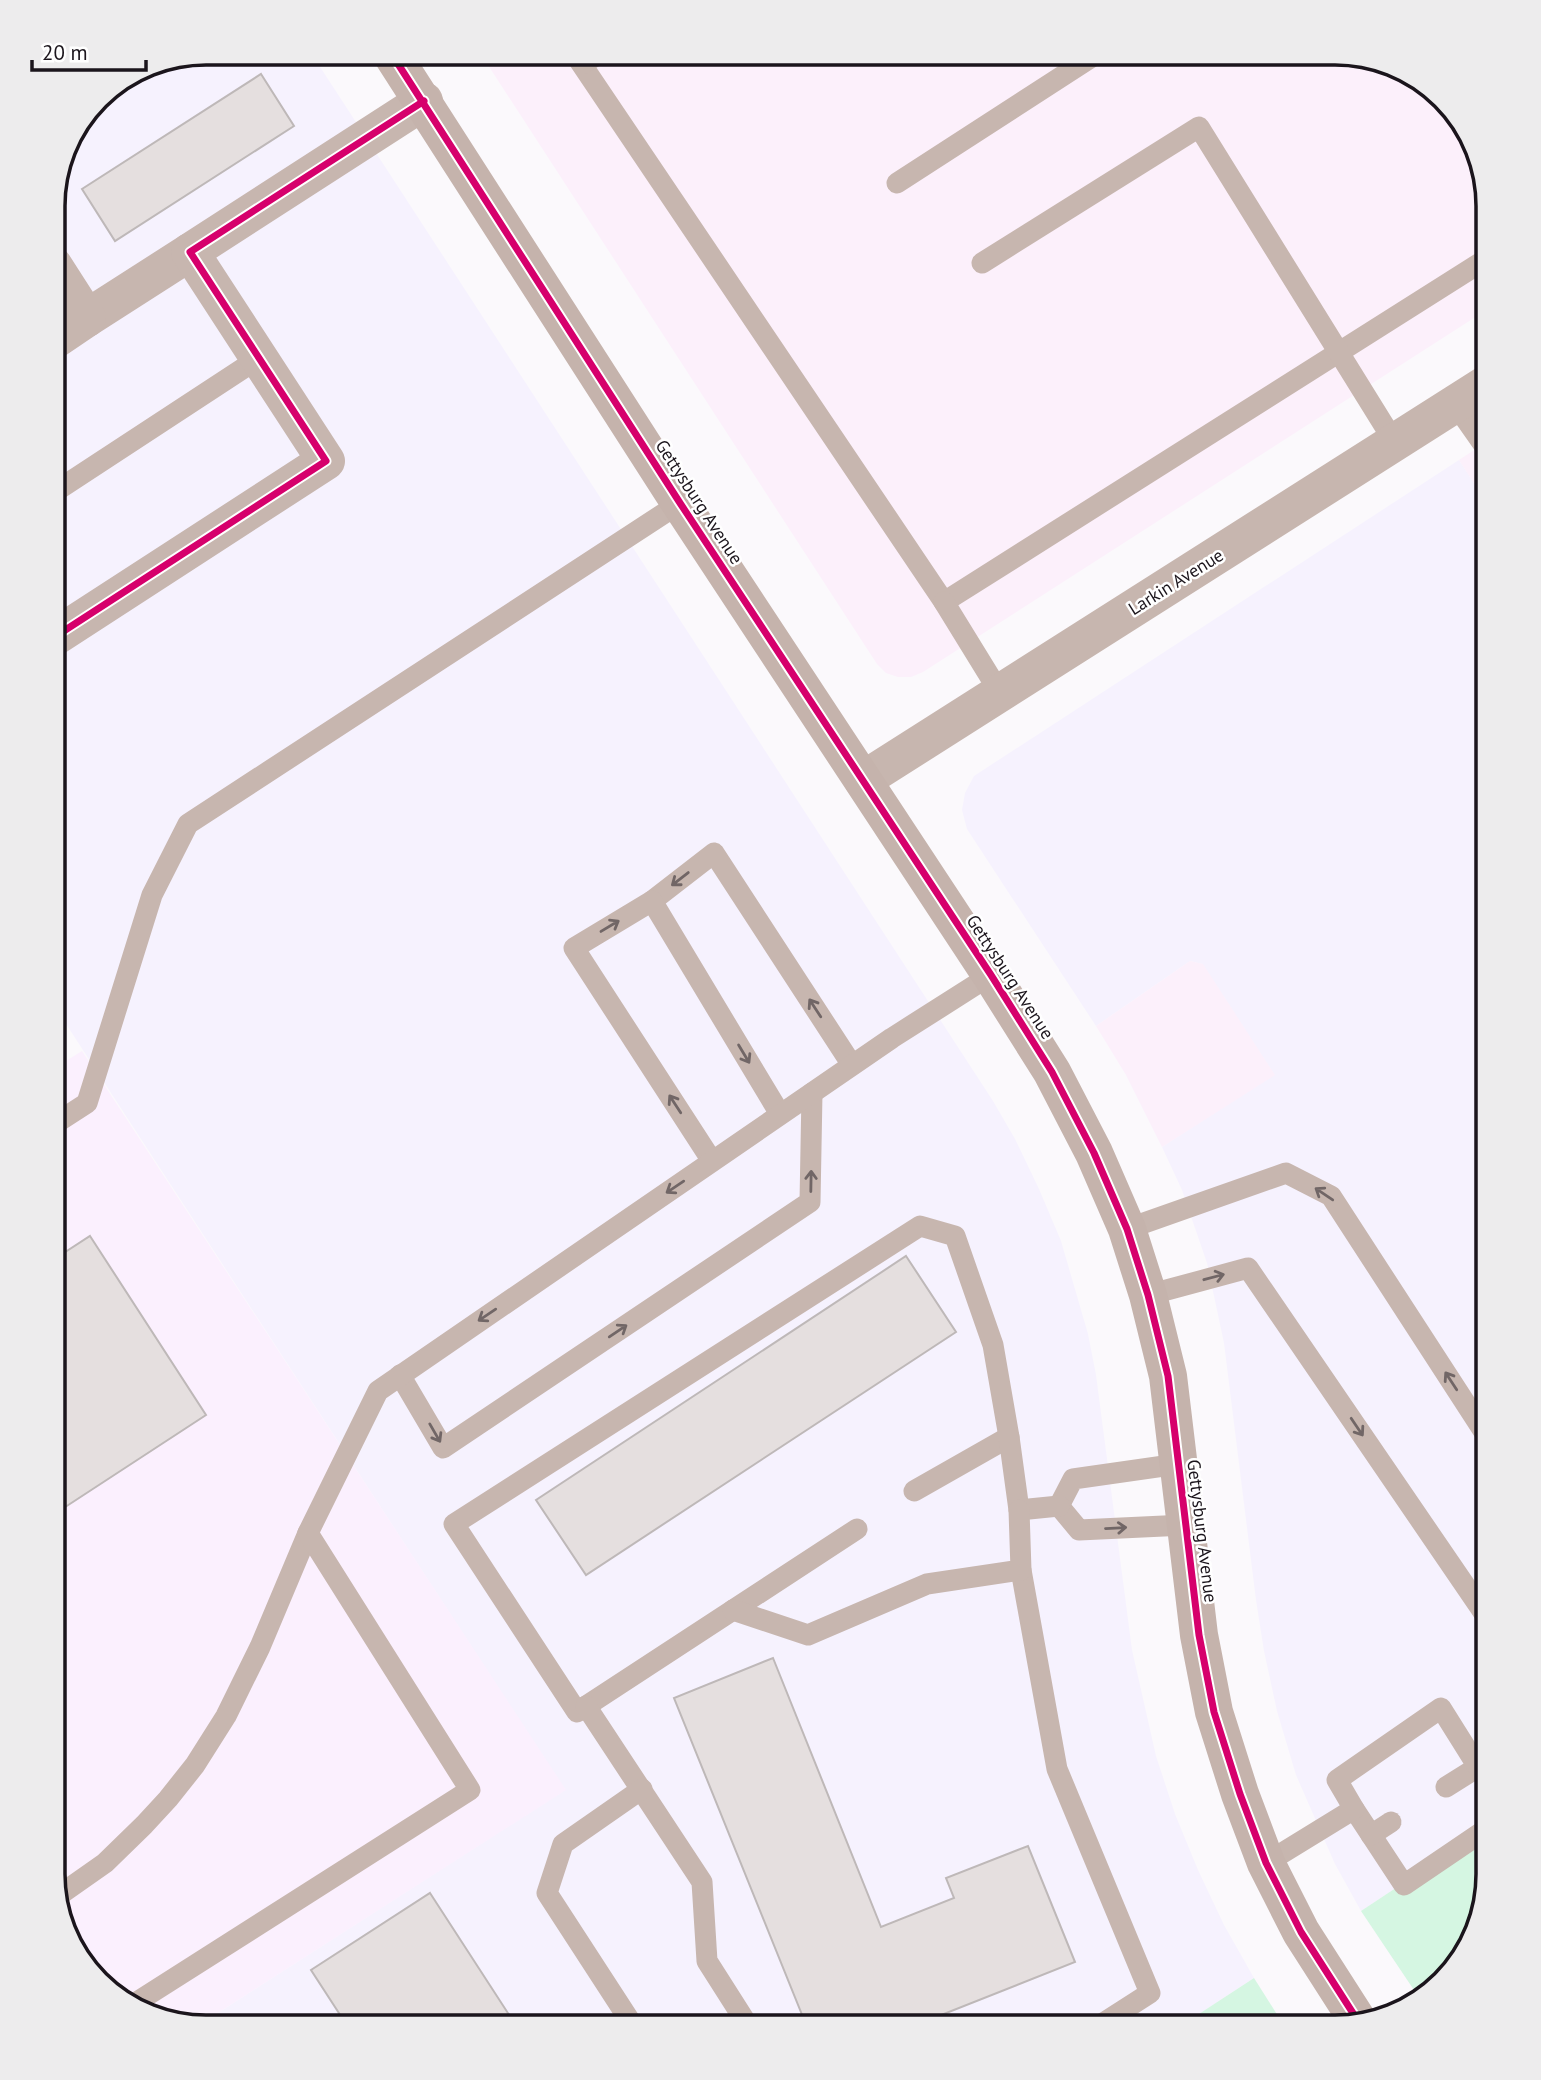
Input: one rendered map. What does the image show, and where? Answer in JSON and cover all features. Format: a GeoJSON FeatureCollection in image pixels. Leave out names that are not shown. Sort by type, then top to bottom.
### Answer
{"type":"FeatureCollection","features":[{"type":"Feature","properties":{"kind":"street","name":"Gettysburg Avenue"},"geometry":{"type":"LineString","coordinates":[[400,65],[680,503],[991,975],[1052,1072],[1094,1153],[1128,1230],[1148,1295],[1168,1376],[1199,1635],[1214,1712],[1240,1794],[1266,1863],[1301,1932],[1354,2014]]}},
{"type":"Feature","properties":{"kind":"street"},"geometry":{"type":"LineString","coordinates":[[65,333],[424,101]]}},
{"type":"Feature","properties":{"kind":"street"},"geometry":{"type":"LineString","coordinates":[[65,630],[326,461],[190,252]]}},
{"type":"Feature","properties":{"kind":"street"},"geometry":{"type":"LineString","coordinates":[[65,284],[87,318]]}},
{"type":"Feature","properties":{"kind":"street","name":"Larkin Avenue"},"geometry":{"type":"LineString","coordinates":[[863,780],[1476,391]]}},
{"type":"Feature","properties":{"kind":"lane"},"geometry":{"type":"LineString","coordinates":[[582,65],[944,602],[1000,693]]}},
{"type":"Feature","properties":{"kind":"lane"},"geometry":{"type":"LineString","coordinates":[[897,183],[1079,65]]}},
{"type":"Feature","properties":{"kind":"lane"},"geometry":{"type":"LineString","coordinates":[[982,262],[1199,127],[1395,443]]}},
{"type":"Feature","properties":{"kind":"lane"},"geometry":{"type":"LineString","coordinates":[[944,602],[1476,266]]}},
{"type":"Feature","properties":{"kind":"lane"},"geometry":{"type":"LineString","coordinates":[[65,485],[259,358]]}},
{"type":"Feature","properties":{"kind":"lane"},"geometry":{"type":"LineString","coordinates":[[1455,404],[1476,433]]}},
{"type":"Feature","properties":{"kind":"lane"},"geometry":{"type":"LineString","coordinates":[[65,1117],[87,1103],[152,895],[188,824],[680,503]]}},
{"type":"Feature","properties":{"kind":"lane"},"geometry":{"type":"LineString","coordinates":[[712,1161],[574,948],[652,901],[714,853],[852,1065]]}},
{"type":"Feature","properties":{"kind":"lane"},"geometry":{"type":"LineString","coordinates":[[652,901],[780,1114]]}},
{"type":"Feature","properties":{"kind":"lane"},"geometry":{"type":"LineString","coordinates":[[66,1890],[115,1853],[160,1808],[195,1765],[226,1716],[260,1647],[308,1533],[378,1391],[852,1065],[991,975]]}},
{"type":"Feature","properties":{"kind":"lane"},"geometry":{"type":"LineString","coordinates":[[400,1374],[443,1448],[810,1202],[812,1093]]}},
{"type":"Feature","properties":{"kind":"lane"},"geometry":{"type":"LineString","coordinates":[[1128,1230],[1286,1173],[1331,1196],[1476,1418]]}},
{"type":"Feature","properties":{"kind":"lane"},"geometry":{"type":"LineString","coordinates":[[857,1529],[577,1712],[454,1524],[920,1226],[955,1236],[993,1345],[1019,1510],[1021,1570],[1057,1769],[1150,1993],[1116,2015]]}},
{"type":"Feature","properties":{"kind":"lane"},"geometry":{"type":"LineString","coordinates":[[1148,1295],[1248,1268],[1476,1600]]}},
{"type":"Feature","properties":{"kind":"lane"},"geometry":{"type":"LineString","coordinates":[[914,1491],[1009,1437]]}},
{"type":"Feature","properties":{"kind":"lane"},"geometry":{"type":"LineString","coordinates":[[1059,1506],[1073,1479],[1178,1464]]}},
{"type":"Feature","properties":{"kind":"lane"},"geometry":{"type":"LineString","coordinates":[[1019,1510],[1059,1506]]}},
{"type":"Feature","properties":{"kind":"lane"},"geometry":{"type":"LineString","coordinates":[[1059,1506],[1079,1530],[1185,1525]]}},
{"type":"Feature","properties":{"kind":"lane"},"geometry":{"type":"LineString","coordinates":[[141,1999],[471,1790],[308,1533]]}},
{"type":"Feature","properties":{"kind":"lane"},"geometry":{"type":"LineString","coordinates":[[733,1610],[808,1635],[927,1584],[1021,1570]]}},
{"type":"Feature","properties":{"kind":"lane"},"geometry":{"type":"LineString","coordinates":[[586,1706],[702,1882],[707,1961],[741,2015]]}},
{"type":"Feature","properties":{"kind":"lane"},"geometry":{"type":"LineString","coordinates":[[1476,1764],[1441,1709],[1337,1780],[1404,1885],[1476,1837]]}},
{"type":"Feature","properties":{"kind":"lane"},"geometry":{"type":"LineString","coordinates":[[1446,1787],[1476,1777]]}},
{"type":"Feature","properties":{"kind":"lane"},"geometry":{"type":"LineString","coordinates":[[626,2015],[547,1893],[563,1844],[642,1789]]}},
{"type":"Feature","properties":{"kind":"lane"},"geometry":{"type":"LineString","coordinates":[[1266,1863],[1354,1809]]}},
{"type":"Feature","properties":{"kind":"lane"},"geometry":{"type":"LineString","coordinates":[[1371,1835],[1391,1822]]}},
{"type":"Feature","properties":{"kind":"shaded area"},"geometry":{"type":"Polygon","coordinates":[[[319,65],[993,1101],[1015,1139],[1061,1241],[1088,1334],[1096,1375],[1132,1650],[1156,1756],[1175,1814],[1198,1870],[1224,1925],[1254,1978],[1197,2015],[215,2015],[565,1790],[65,1022],[66,187],[79,143],[106,106],[143,79],[178,67],[319,65]]]}},
{"type":"Feature","properties":{"kind":"shaded area"},"geometry":{"type":"Polygon","coordinates":[[[488,65],[1344,65],[1363,67],[1398,79],[1435,106],[1462,143],[1475,187],[1476,317],[923,672],[911,677],[898,677],[886,673],[877,664],[488,65]]]}},
{"type":"Feature","properties":{"kind":"shaded area"},"geometry":{"type":"Polygon","coordinates":[[[1476,449],[1476,486],[1459,460],[1476,449]]]}},
{"type":"Feature","properties":{"kind":"shaded area"},"geometry":{"type":"Polygon","coordinates":[[[1459,460],[1476,486],[1476,1835],[1361,1911],[1335,1864],[1296,1775],[1277,1711],[1256,1600],[1224,1343],[1207,1263],[1182,1190],[1162,1147],[1274,1074],[1202,964],[1190,961],[1096,1026],[967,829],[962,810],[965,793],[974,776],[1459,460]]]}},
{"type":"Feature","properties":{"kind":"shaded area"},"geometry":{"type":"Polygon","coordinates":[[[1190,961],[1203,964],[1275,1075],[1162,1147],[1126,1075],[1096,1026],[1190,961]]]}},
{"type":"Feature","properties":{"kind":"shaded area"},"geometry":{"type":"Polygon","coordinates":[[[82,1051],[566,1790],[215,2015],[187,2014],[152,2005],[120,1986],[89,1953],[79,1937],[67,1902],[65,1062],[82,1051]]]}},
{"type":"Feature","properties":{"kind":"green space"},"geometry":{"type":"Polygon","coordinates":[[[1476,1835],[1475,1893],[1462,1937],[1441,1967],[1414,1991],[1361,1911],[1476,1835]]]}},
{"type":"Feature","properties":{"kind":"green space"},"geometry":{"type":"Polygon","coordinates":[[[1254,1978],[1277,2015],[1197,2015],[1254,1978]]]}},
{"type":"Feature","properties":{"kind":"building"},"geometry":{"type":"Polygon","coordinates":[[[261,74],[294,126],[115,241],[82,189],[261,74]]]}},
{"type":"Feature","properties":{"kind":"building"},"geometry":{"type":"Polygon","coordinates":[[[90,1236],[206,1415],[65,1507],[65,1252],[90,1236]]]}},
{"type":"Feature","properties":{"kind":"building"},"geometry":{"type":"Polygon","coordinates":[[[906,1256],[956,1332],[586,1575],[536,1500],[906,1256]]]}},
{"type":"Feature","properties":{"kind":"building"},"geometry":{"type":"Polygon","coordinates":[[[773,1658],[881,1927],[954,1898],[946,1878],[1028,1846],[1075,1962],[941,2015],[802,2015],[674,1698],[773,1658]]]}},
{"type":"Feature","properties":{"kind":"building"},"geometry":{"type":"Polygon","coordinates":[[[430,1893],[509,2015],[340,2015],[311,1970],[430,1893]]]}},
{"type":"Feature","properties":{"kind":"cycle path"},"geometry":{"type":"LineString","coordinates":[[399,65],[680,503],[991,975],[1052,1072],[1094,1153],[1127,1229],[1148,1295],[1168,1376],[1199,1635],[1214,1712],[1240,1794],[1266,1863],[1301,1932],[1354,2014]]}},
{"type":"Feature","properties":{"kind":"cycle path"},"geometry":{"type":"LineString","coordinates":[[65,630],[326,461],[190,252],[424,101]]}}]}
